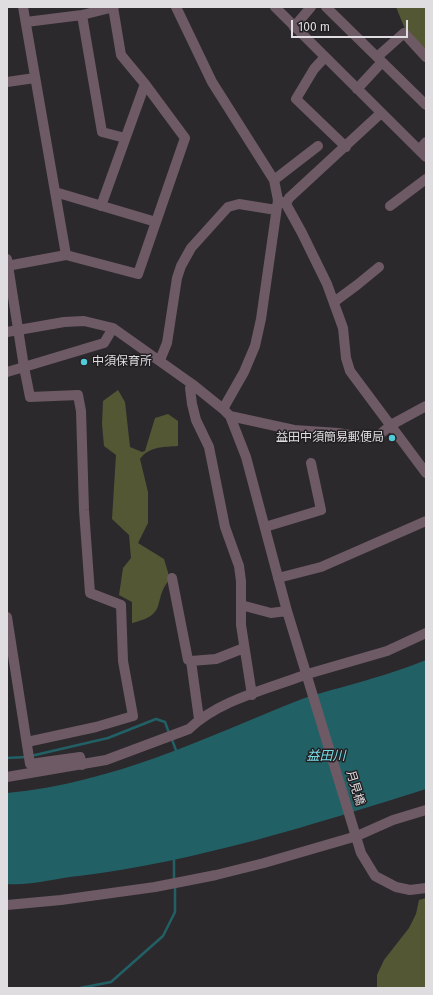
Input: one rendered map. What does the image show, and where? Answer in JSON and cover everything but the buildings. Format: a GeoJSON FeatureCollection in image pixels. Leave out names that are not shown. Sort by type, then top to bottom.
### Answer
{"type":"FeatureCollection","features":[{"type":"Feature","properties":{"kind":"street"},"geometry":{"type":"LineString","coordinates":[[23,7],[66,255]]}},
{"type":"Feature","properties":{"kind":"street"},"geometry":{"type":"LineString","coordinates":[[26,22],[82,15],[113,7],[121,55],[145,84],[185,138],[138,274],[66,255],[7,264],[30,397],[78,394],[81,411],[84,510],[90,593],[120,605],[122,661],[133,716],[96,728],[27,742]]}},
{"type":"Feature","properties":{"kind":"street"},"geometry":{"type":"LineString","coordinates":[[176,7],[212,82],[274,180],[280,205],[261,320],[255,346],[226,413]]}},
{"type":"Feature","properties":{"kind":"street"},"geometry":{"type":"LineString","coordinates":[[275,7],[381,113],[424,150]]}},
{"type":"Feature","properties":{"kind":"street"},"geometry":{"type":"LineString","coordinates":[[294,27],[311,7]]}},
{"type":"Feature","properties":{"kind":"street"},"geometry":{"type":"LineString","coordinates":[[326,7],[426,105]]}},
{"type":"Feature","properties":{"kind":"street"},"geometry":{"type":"LineString","coordinates":[[82,15],[102,132],[125,138]]}},
{"type":"Feature","properties":{"kind":"street"},"geometry":{"type":"LineString","coordinates":[[357,89],[404,33],[426,56]]}},
{"type":"Feature","properties":{"kind":"street"},"geometry":{"type":"LineString","coordinates":[[325,57],[314,69],[296,99],[346,146]]}},
{"type":"Feature","properties":{"kind":"street"},"geometry":{"type":"LineString","coordinates":[[7,82],[35,78]]}},
{"type":"Feature","properties":{"kind":"street"},"geometry":{"type":"LineString","coordinates":[[101,206],[145,84]]}},
{"type":"Feature","properties":{"kind":"street"},"geometry":{"type":"LineString","coordinates":[[160,360],[167,343],[177,278],[181,266],[191,248],[228,207],[239,204],[280,205],[381,113]]}},
{"type":"Feature","properties":{"kind":"street"},"geometry":{"type":"LineString","coordinates":[[274,180],[318,146]]}},
{"type":"Feature","properties":{"kind":"street"},"geometry":{"type":"LineString","coordinates":[[390,206],[426,179]]}},
{"type":"Feature","properties":{"kind":"street"},"geometry":{"type":"LineString","coordinates":[[55,192],[156,222]]}},
{"type":"Feature","properties":{"kind":"street"},"geometry":{"type":"LineString","coordinates":[[280,205],[302,233],[334,302],[343,328],[346,358],[350,371],[426,473]]}},
{"type":"Feature","properties":{"kind":"street"},"geometry":{"type":"LineString","coordinates":[[334,302],[379,266]]}},
{"type":"Feature","properties":{"kind":"street"},"geometry":{"type":"LineString","coordinates":[[7,332],[64,322],[84,321],[113,328],[192,384],[226,413],[294,430],[338,433],[367,438],[378,436],[391,425],[426,406]]}},
{"type":"Feature","properties":{"kind":"street"},"geometry":{"type":"LineString","coordinates":[[7,372],[104,343],[113,328]]}},
{"type":"Feature","properties":{"kind":"street"},"geometry":{"type":"LineString","coordinates":[[192,384],[190,388],[196,420],[209,447],[225,527],[239,566],[241,581],[241,625],[252,695]]}},
{"type":"Feature","properties":{"kind":"street","name":"月見橋"},"geometry":{"type":"LineString","coordinates":[[226,413],[246,457],[287,611],[361,853],[375,876],[396,887],[410,890],[426,888]]}},
{"type":"Feature","properties":{"kind":"street"},"geometry":{"type":"LineString","coordinates":[[265,527],[320,510],[311,464]]}},
{"type":"Feature","properties":{"kind":"street"},"geometry":{"type":"LineString","coordinates":[[278,578],[321,567],[426,521]]}},
{"type":"Feature","properties":{"kind":"street"},"geometry":{"type":"LineString","coordinates":[[172,578],[188,660],[191,661],[199,719]]}},
{"type":"Feature","properties":{"kind":"street"},"geometry":{"type":"LineString","coordinates":[[241,605],[270,613],[287,611]]}},
{"type":"Feature","properties":{"kind":"street"},"geometry":{"type":"LineString","coordinates":[[7,617],[30,764],[80,757],[82,764]]}},
{"type":"Feature","properties":{"kind":"street"},"geometry":{"type":"LineString","coordinates":[[7,776],[106,760],[156,743],[189,729],[199,719],[213,710],[306,675],[387,651],[426,633]]}},
{"type":"Feature","properties":{"kind":"street"},"geometry":{"type":"LineString","coordinates":[[191,661],[216,659],[244,648]]}},
{"type":"Feature","properties":{"kind":"street"},"geometry":{"type":"LineString","coordinates":[[7,905],[68,899],[162,886],[264,863],[426,810]]}},
{"type":"Feature","properties":{"kind":"green space"},"geometry":{"type":"Polygon","coordinates":[[[396,7],[426,7],[426,53],[407,34],[396,7]]]}},
{"type":"Feature","properties":{"kind":"green space"},"geometry":{"type":"Polygon","coordinates":[[[118,390],[125,402],[130,447],[142,452],[145,451],[155,418],[168,414],[178,421],[178,446],[152,449],[140,459],[148,492],[148,523],[138,543],[164,559],[170,579],[164,587],[156,611],[144,619],[132,623],[132,602],[119,595],[123,568],[131,558],[129,535],[112,519],[116,455],[104,446],[102,424],[103,401],[118,390]]]}},
{"type":"Feature","properties":{"kind":"green space"},"geometry":{"type":"Polygon","coordinates":[[[426,898],[426,988],[377,988],[377,975],[384,960],[409,928],[416,914],[419,900],[426,898]]]}},
{"type":"Feature","properties":{"kind":"water","name":"益田川"},"geometry":{"type":"Polygon","coordinates":[[[426,660],[426,789],[340,816],[254,840],[167,861],[34,883],[7,884],[7,793],[46,788],[84,780],[122,769],[194,743],[307,697],[385,675],[426,660]]]}},
{"type":"Feature","properties":{"kind":"waterway"},"geometry":{"type":"LineString","coordinates":[[31,756],[108,738],[156,719],[165,722],[169,733]]}},
{"type":"Feature","properties":{"kind":"waterway"},"geometry":{"type":"LineString","coordinates":[[171,737],[177,753]]}},
{"type":"Feature","properties":{"kind":"waterway"},"geometry":{"type":"LineString","coordinates":[[7,758],[26,757]]}},
{"type":"Feature","properties":{"kind":"waterway"},"geometry":{"type":"LineString","coordinates":[[174,857],[174,880]]}},
{"type":"Feature","properties":{"kind":"waterway"},"geometry":{"type":"LineString","coordinates":[[80,988],[111,982],[163,936],[175,912],[175,885]]}},
{"type":"Feature","properties":{"kind":"place","name":"中須保育所"},"geometry":{"type":"Point","coordinates":[84,362]}},
{"type":"Feature","properties":{"kind":"place","name":"益田中須簡易郵便局"},"geometry":{"type":"Point","coordinates":[392,438]}}]}
